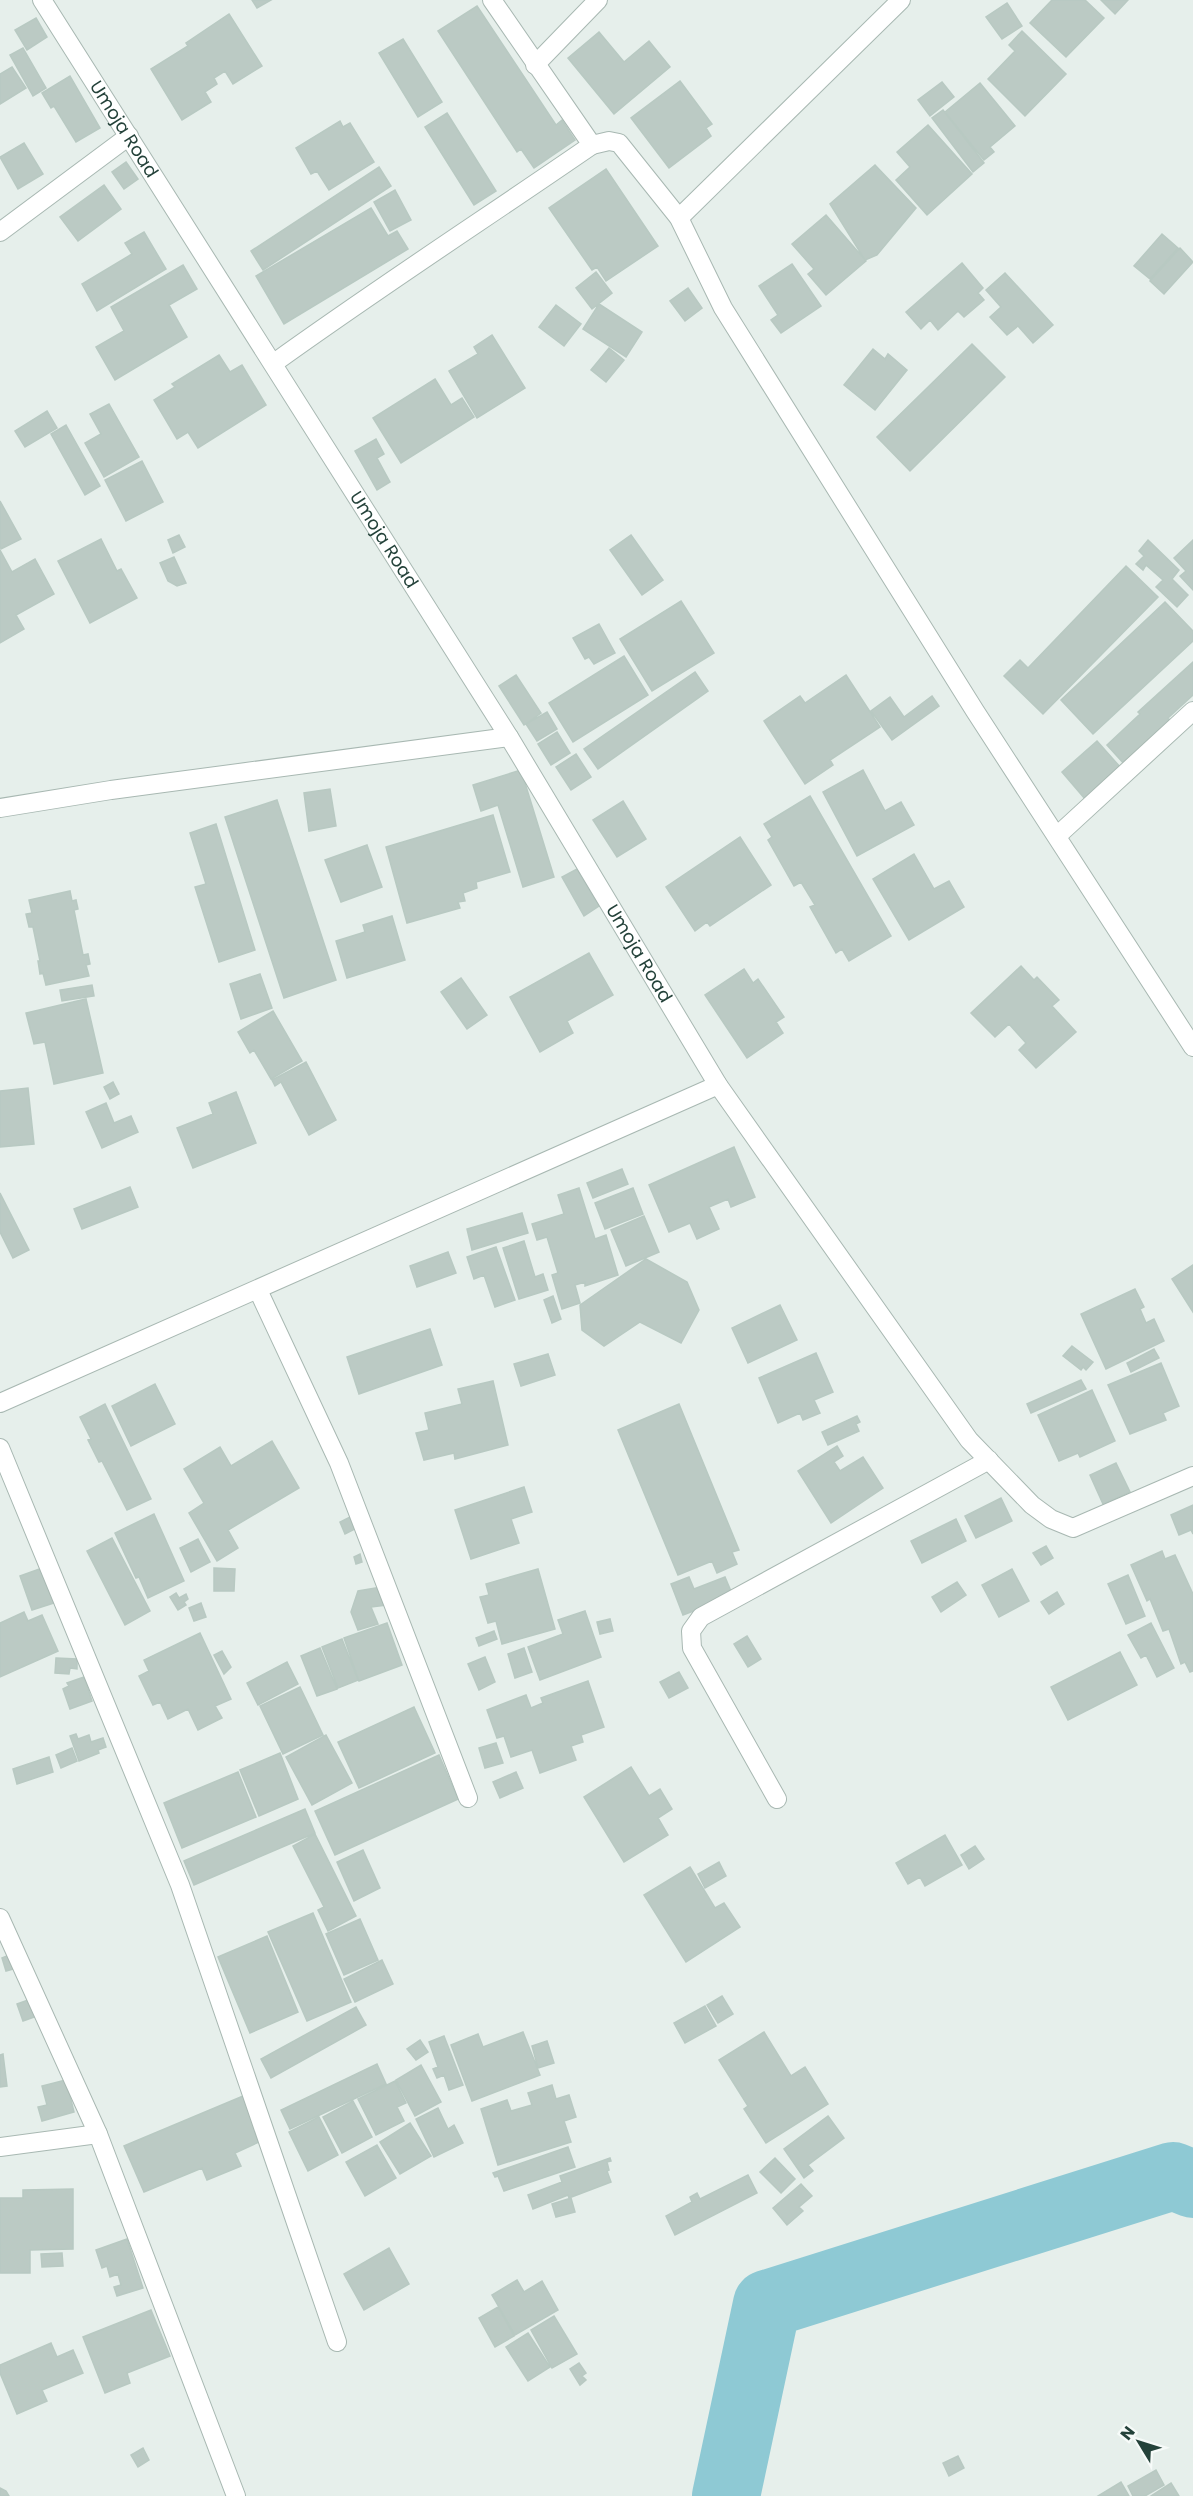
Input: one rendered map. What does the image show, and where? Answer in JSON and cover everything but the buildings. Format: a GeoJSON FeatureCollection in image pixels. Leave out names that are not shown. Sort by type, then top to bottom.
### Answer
{"type":"FeatureCollection","features":[{"type":"Feature","properties":{"kind":"street","name":"Umoja Road"},"geometry":{"type":"LineString","coordinates":[[42,0],[509,737],[718,1085],[969,1440],[1032,1505],[1051,1519],[1073,1528],[1193,1476]]}},
{"type":"Feature","properties":{"kind":"street"},"geometry":{"type":"LineString","coordinates":[[492,0],[592,146]]}},
{"type":"Feature","properties":{"kind":"street"},"geometry":{"type":"LineString","coordinates":[[535,65],[598,0]]}},
{"type":"Feature","properties":{"kind":"street"},"geometry":{"type":"LineString","coordinates":[[679,218],[901,0]]}},
{"type":"Feature","properties":{"kind":"street"},"geometry":{"type":"LineString","coordinates":[[0,232],[129,136]]}},
{"type":"Feature","properties":{"kind":"street"},"geometry":{"type":"LineString","coordinates":[[273,363],[348,309],[592,146],[609,141],[619,143],[679,218],[723,308],[975,711],[1193,1047]]}},
{"type":"Feature","properties":{"kind":"street"},"geometry":{"type":"LineString","coordinates":[[1057,836],[1193,711]]}},
{"type":"Feature","properties":{"kind":"street"},"geometry":{"type":"LineString","coordinates":[[0,808],[123,788],[509,737]]}},
{"type":"Feature","properties":{"kind":"street"},"geometry":{"type":"LineString","coordinates":[[0,1403],[718,1085]]}},
{"type":"Feature","properties":{"kind":"street"},"geometry":{"type":"LineString","coordinates":[[258,1290],[339,1463],[468,1798]]}},
{"type":"Feature","properties":{"kind":"street"},"geometry":{"type":"LineString","coordinates":[[0,1448],[180,1885],[337,2342]]}},
{"type":"Feature","properties":{"kind":"street"},"geometry":{"type":"LineString","coordinates":[[777,1799],[692,1648],[691,1631],[701,1617],[989,1460]]}},
{"type":"Feature","properties":{"kind":"street"},"geometry":{"type":"LineString","coordinates":[[0,1918],[98,2134],[236,2496]]}},
{"type":"Feature","properties":{"kind":"street"},"geometry":{"type":"LineString","coordinates":[[0,2147],[98,2134]]}},
{"type":"Feature","properties":{"kind":"waterway"},"geometry":{"type":"LineString","coordinates":[[726,2496],[767,2304],[1173,2176],[1193,2184]]}}]}
